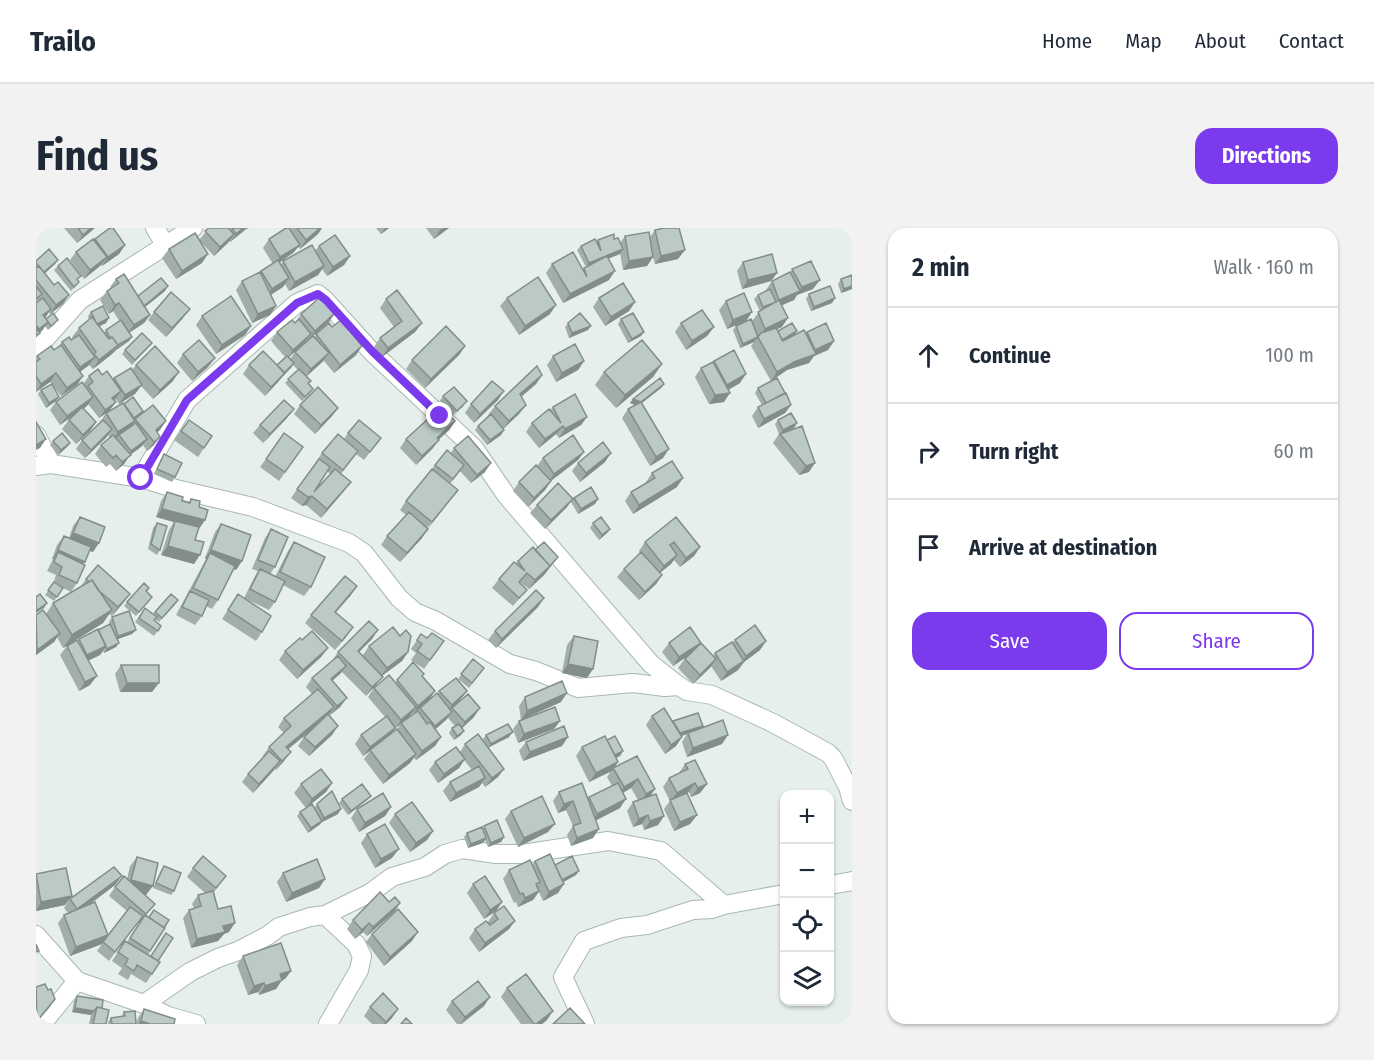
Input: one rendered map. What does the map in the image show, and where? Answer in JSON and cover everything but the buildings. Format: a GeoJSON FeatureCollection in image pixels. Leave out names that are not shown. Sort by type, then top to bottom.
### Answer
{"type":"FeatureCollection","features":[{"type":"Feature","properties":{"kind":"street"},"geometry":{"type":"LineString","coordinates":[[155,228],[166,246]]}},
{"type":"Feature","properties":{"kind":"street"},"geometry":{"type":"LineString","coordinates":[[36,349],[80,300],[193,228]]}},
{"type":"Feature","properties":{"kind":"street"},"geometry":{"type":"LineString","coordinates":[[141,478],[187,400],[297,303],[318,294],[372,351],[474,448],[506,495],[651,664],[687,691],[712,695],[821,748],[834,758],[852,801]]}},
{"type":"Feature","properties":{"kind":"street"},"geometry":{"type":"LineString","coordinates":[[36,435],[43,465],[141,478],[176,489],[253,507],[349,543],[364,553],[399,598],[415,612],[436,621],[510,664],[536,671],[578,688],[633,683],[665,687],[679,686]]}},
{"type":"Feature","properties":{"kind":"street"},"geometry":{"type":"LineString","coordinates":[[144,1004],[190,972],[218,957],[238,951],[279,927],[310,917],[325,915],[370,893],[392,877],[425,867],[445,854],[462,849],[496,854],[522,854],[608,841],[661,851],[724,905]]}},
{"type":"Feature","properties":{"kind":"street"},"geometry":{"type":"LineString","coordinates":[[834,884],[852,881]]}},
{"type":"Feature","properties":{"kind":"street"},"geometry":{"type":"LineString","coordinates":[[585,1024],[563,977],[584,941],[621,928],[647,926],[693,910],[712,909],[780,895]]}},
{"type":"Feature","properties":{"kind":"street"},"geometry":{"type":"LineString","coordinates":[[325,915],[356,944],[362,956],[359,970],[328,1024]]}},
{"type":"Feature","properties":{"kind":"street"},"geometry":{"type":"LineString","coordinates":[[36,935],[77,981],[144,1004],[168,1016],[196,1024]]}},
{"type":"Feature","properties":{"kind":"street"},"geometry":{"type":"LineString","coordinates":[[42,1024],[77,981]]}},
{"type":"Feature","properties":{"kind":"street"},"geometry":{"type":"LineString","coordinates":[[106,1014],[110,993]]}},
{"type":"Feature","properties":{"kind":"route"},"geometry":{"type":"LineString","coordinates":[[141,478],[187,400],[297,303],[318,294],[372,351],[440,416]]}}]}
